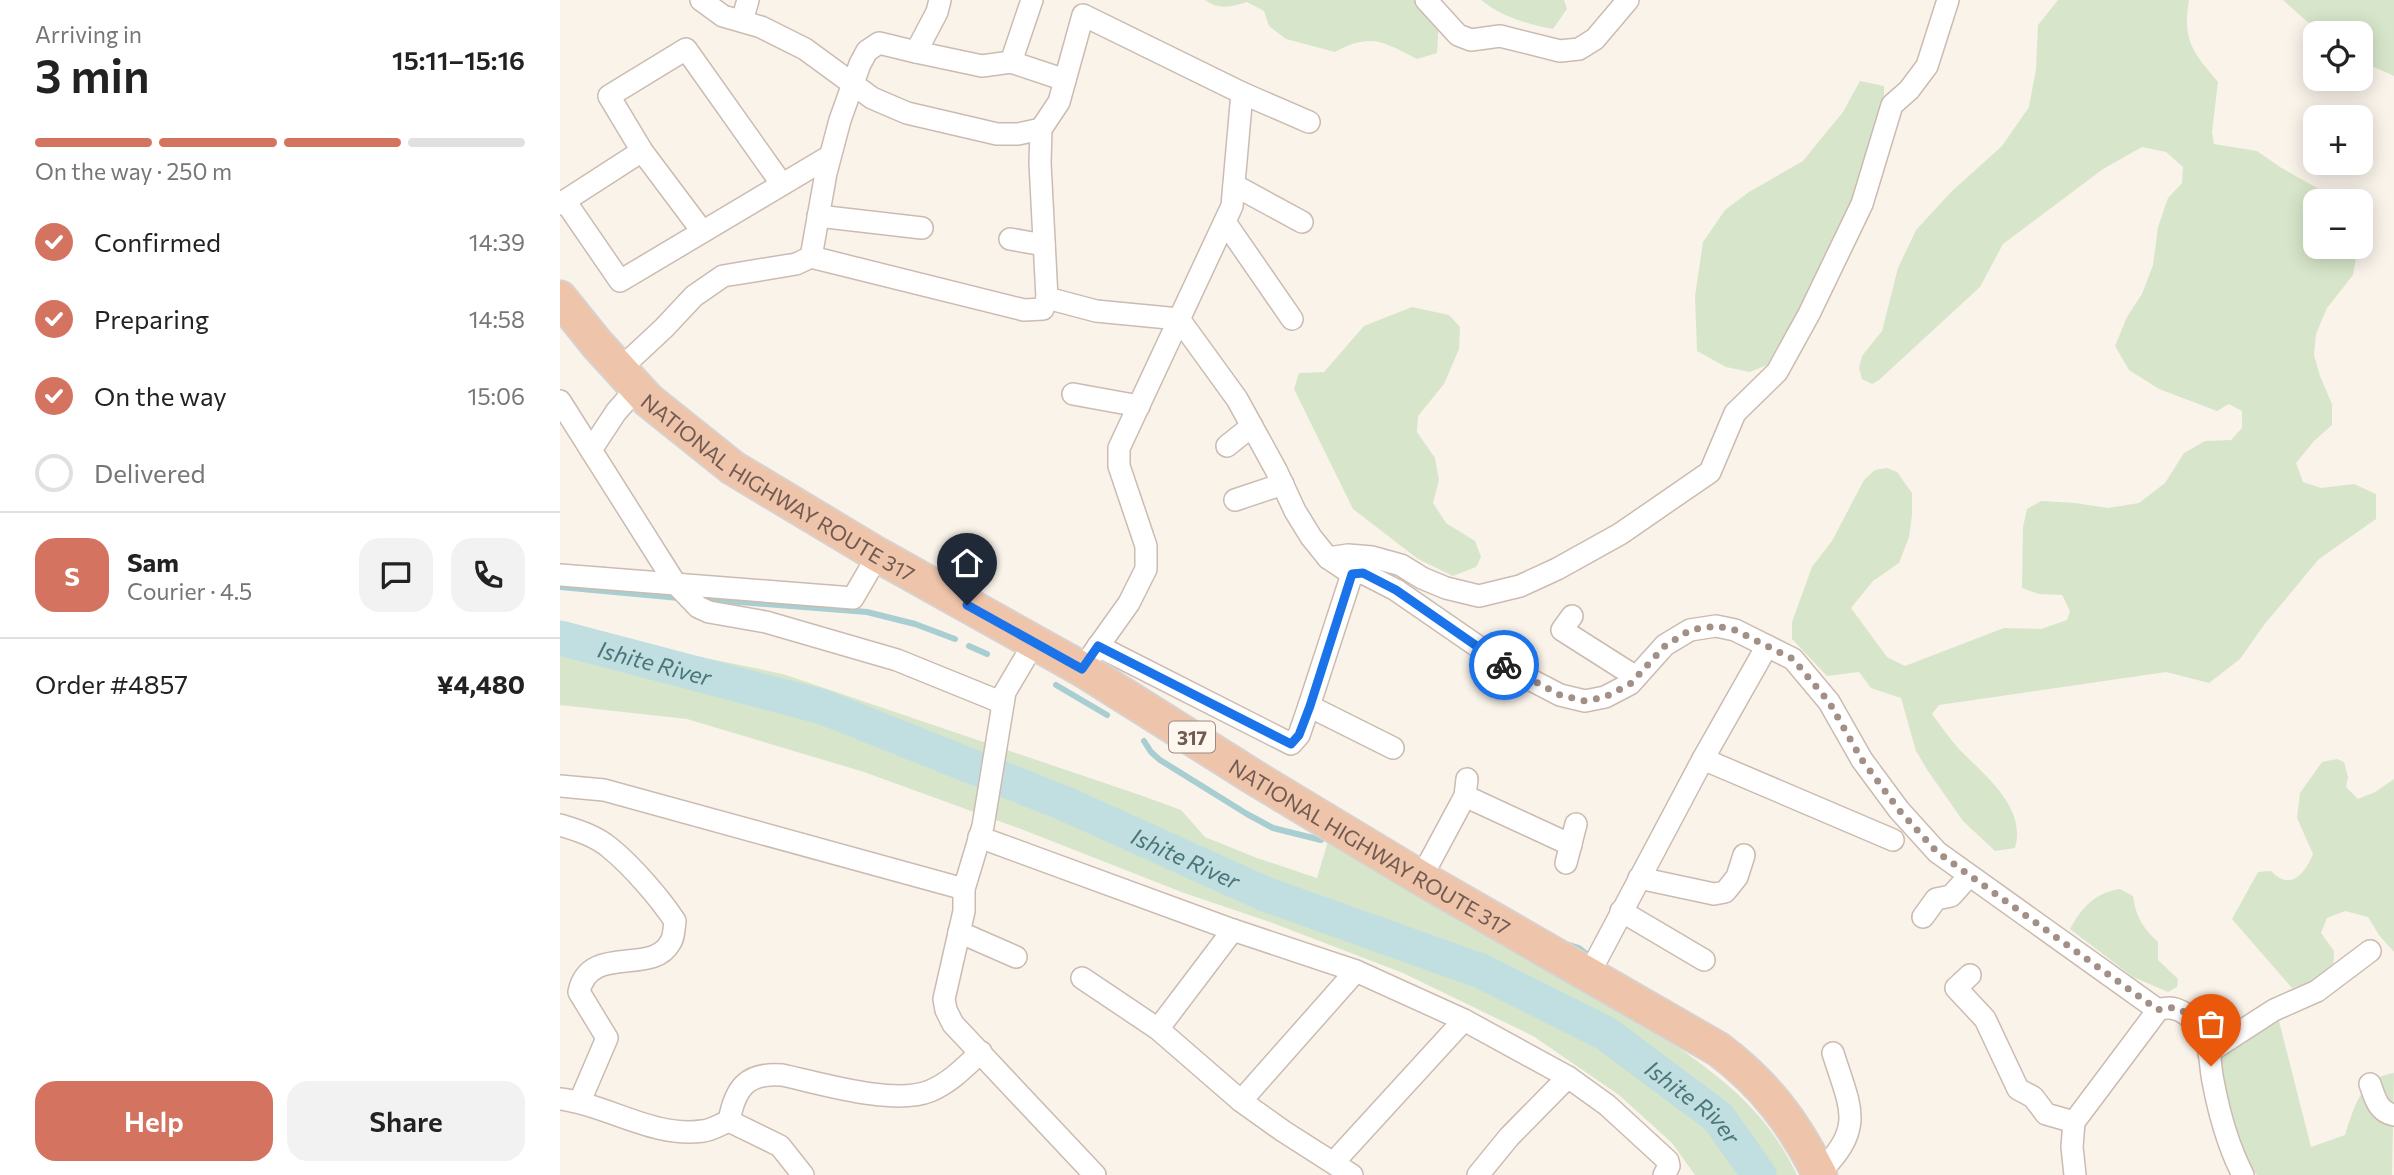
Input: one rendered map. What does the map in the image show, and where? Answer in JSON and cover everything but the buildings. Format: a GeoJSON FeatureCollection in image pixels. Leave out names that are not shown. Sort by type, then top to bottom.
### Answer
{"type":"FeatureCollection","features":[{"type":"Feature","properties":{"kind":"highway","name":"NATIONAL HIGHWAY ROUTE 317"},"geometry":{"type":"LineString","coordinates":[[560,298],[648,400],[733,468],[878,555],[1034,643],[1090,657],[1255,778],[1421,878],[1693,1033],[1744,1068],[1785,1115],[1819,1174]]}},
{"type":"Feature","properties":{"kind":"street"},"geometry":{"type":"LineString","coordinates":[[701,0],[723,16],[761,27],[805,49],[853,85],[889,106],[997,134],[1018,134],[1041,129]]}},
{"type":"Feature","properties":{"kind":"street"},"geometry":{"type":"LineString","coordinates":[[742,21],[748,0]]}},
{"type":"Feature","properties":{"kind":"street"},"geometry":{"type":"LineString","coordinates":[[916,52],[937,12],[940,0]]}},
{"type":"Feature","properties":{"kind":"street"},"geometry":{"type":"LineString","coordinates":[[1011,62],[1032,0]]}},
{"type":"Feature","properties":{"kind":"street"},"geometry":{"type":"LineString","coordinates":[[1426,0],[1458,35],[1472,40],[1500,36],[1560,51],[1579,49],[1595,39],[1629,0]]}},
{"type":"Feature","properties":{"kind":"street"},"geometry":{"type":"LineString","coordinates":[[1328,558],[1348,555],[1372,557],[1401,565],[1446,588],[1479,596],[1520,586],[1557,569],[1620,534],[1710,472],[1735,412],[1777,372],[1809,314],[1862,204],[1892,105],[1909,90],[1927,66],[1948,0]]}},
{"type":"Feature","properties":{"kind":"street"},"geometry":{"type":"LineString","coordinates":[[591,450],[616,412],[629,379],[664,328],[694,296],[723,276],[796,264],[811,257],[1024,310],[1043,309],[1047,298],[1040,163],[1041,129],[1059,102],[1083,15],[1242,93],[1309,122]]}},
{"type":"Feature","properties":{"kind":"street"},"geometry":{"type":"LineString","coordinates":[[811,257],[830,156],[840,120],[867,51],[879,43],[982,66],[1011,62],[1065,80]]}},
{"type":"Feature","properties":{"kind":"street"},"geometry":{"type":"LineString","coordinates":[[702,231],[642,151],[610,96],[686,49],[781,183]]}},
{"type":"Feature","properties":{"kind":"street"},"geometry":{"type":"LineString","coordinates":[[1242,93],[1232,206],[1119,448],[1119,466],[1146,546],[1146,569],[1129,603],[1090,657],[1291,744],[1299,735],[1310,706],[1352,574]]}},
{"type":"Feature","properties":{"kind":"street"},"geometry":{"type":"LineString","coordinates":[[642,151],[562,202],[620,281],[830,156]]}},
{"type":"Feature","properties":{"kind":"street"},"geometry":{"type":"LineString","coordinates":[[1234,185],[1302,222]]}},
{"type":"Feature","properties":{"kind":"street"},"geometry":{"type":"LineString","coordinates":[[818,216],[922,228]]}},
{"type":"Feature","properties":{"kind":"street"},"geometry":{"type":"LineString","coordinates":[[1225,222],[1292,318]]}},
{"type":"Feature","properties":{"kind":"street"},"geometry":{"type":"LineString","coordinates":[[1010,239],[1044,245]]}},
{"type":"Feature","properties":{"kind":"street"},"geometry":{"type":"LineString","coordinates":[[1047,298],[1096,310],[1179,319],[1237,399],[1295,511],[1328,558],[1352,574],[1363,573],[1396,590],[1512,670],[1560,695],[1585,701],[1605,697],[1630,684],[1665,646],[1690,630],[1716,626],[1735,630],[1793,659],[1829,702],[1862,760],[1899,810],[1937,852],[2158,1010]]}},
{"type":"Feature","properties":{"kind":"street"},"geometry":{"type":"LineString","coordinates":[[1073,394],[1139,407]]}},
{"type":"Feature","properties":{"kind":"street"},"geometry":{"type":"LineString","coordinates":[[560,401],[674,583],[698,607],[709,612],[766,622],[897,660],[1003,703]]}},
{"type":"Feature","properties":{"kind":"street"},"geometry":{"type":"LineString","coordinates":[[1227,446],[1252,426]]}},
{"type":"Feature","properties":{"kind":"street"},"geometry":{"type":"LineString","coordinates":[[1235,499],[1283,484]]}},
{"type":"Feature","properties":{"kind":"street"},"geometry":{"type":"LineString","coordinates":[[560,575],[852,598],[878,555]]}},
{"type":"Feature","properties":{"kind":"street"},"geometry":{"type":"LineString","coordinates":[[1572,616],[1562,631],[1636,677]]}},
{"type":"Feature","properties":{"kind":"street"},"geometry":{"type":"LineString","coordinates":[[1034,643],[1005,692],[981,832],[964,889],[964,911],[944,999],[953,1024],[1095,1175]]}},
{"type":"Feature","properties":{"kind":"street"},"geometry":{"type":"LineString","coordinates":[[1589,974],[1703,759],[1767,646]]}},
{"type":"Feature","properties":{"kind":"street"},"geometry":{"type":"LineString","coordinates":[[1310,706],[1392,748]]}},
{"type":"Feature","properties":{"kind":"street"},"geometry":{"type":"LineString","coordinates":[[1703,759],[1893,840]]}},
{"type":"Feature","properties":{"kind":"street"},"geometry":{"type":"LineString","coordinates":[[560,786],[604,790],[964,889]]}},
{"type":"Feature","properties":{"kind":"street"},"geometry":{"type":"LineString","coordinates":[[1421,878],[1466,788],[1571,844]]}},
{"type":"Feature","properties":{"kind":"street"},"geometry":{"type":"LineString","coordinates":[[560,825],[581,831],[609,847],[662,902],[675,921],[671,943],[659,955],[591,969],[582,979],[579,992],[607,1038],[570,1100],[654,1127],[682,1132],[705,1131],[729,1121],[780,1146],[803,1175]]}},
{"type":"Feature","properties":{"kind":"street"},"geometry":{"type":"LineString","coordinates":[[981,832],[1233,930],[1356,971],[1464,1020],[1568,1077],[1607,1105],[1668,1161],[1669,1166],[1664,1175]]}},
{"type":"Feature","properties":{"kind":"street"},"geometry":{"type":"LineString","coordinates":[[1639,878],[1714,894],[1725,892],[1737,877],[1744,855]]}},
{"type":"Feature","properties":{"kind":"street"},"geometry":{"type":"LineString","coordinates":[[1923,917],[1936,899],[1951,896],[1969,876]]}},
{"type":"Feature","properties":{"kind":"street"},"geometry":{"type":"LineString","coordinates":[[1621,911],[1704,960]]}},
{"type":"Feature","properties":{"kind":"street"},"geometry":{"type":"LineString","coordinates":[[1158,1028],[1233,930]]}},
{"type":"Feature","properties":{"kind":"street"},"geometry":{"type":"LineString","coordinates":[[959,932],[1016,957]]}},
{"type":"Feature","properties":{"kind":"street"},"geometry":{"type":"LineString","coordinates":[[2209,1052],[2274,1010],[2317,991],[2370,951]]}},
{"type":"Feature","properties":{"kind":"street"},"geometry":{"type":"LineString","coordinates":[[1241,1101],[1356,971]]}},
{"type":"Feature","properties":{"kind":"street"},"geometry":{"type":"LineString","coordinates":[[1970,975],[1956,988],[1985,1019],[2018,1089],[2033,1097],[2046,1114],[2074,1122]]}},
{"type":"Feature","properties":{"kind":"street"},"geometry":{"type":"LineString","coordinates":[[1082,978],[1158,1028],[1241,1101],[1352,1175]]}},
{"type":"Feature","properties":{"kind":"street"},"geometry":{"type":"LineString","coordinates":[[2075,1175],[2072,1147],[2074,1122],[2158,1010],[2167,1007],[2184,1012],[2197,1025],[2206,1040],[2229,1146],[2243,1175]]}},
{"type":"Feature","properties":{"kind":"street"},"geometry":{"type":"LineString","coordinates":[[1334,1162],[1464,1020]]}},
{"type":"Feature","properties":{"kind":"street"},"geometry":{"type":"LineString","coordinates":[[729,1121],[738,1090],[765,1073],[907,1098],[931,1091],[951,1079],[981,1052]]}},
{"type":"Feature","properties":{"kind":"street"},"geometry":{"type":"LineString","coordinates":[[1819,1174],[1835,1157],[1849,1131],[1852,1113],[1833,1053]]}},
{"type":"Feature","properties":{"kind":"street"},"geometry":{"type":"LineString","coordinates":[[1478,1175],[1509,1137],[1568,1077]]}},
{"type":"Feature","properties":{"kind":"street"},"geometry":{"type":"LineString","coordinates":[[2370,1084],[2383,1112],[2394,1115]]}},
{"type":"Feature","properties":{"kind":"green space"},"geometry":{"type":"Polygon","coordinates":[[[1205,0],[1440,0],[1437,53],[1417,59],[1386,44],[1368,41],[1358,42],[1335,52],[1286,39],[1269,26],[1264,11],[1247,2],[1225,7],[1205,0]]]}},
{"type":"Feature","properties":{"kind":"green space"},"geometry":{"type":"Polygon","coordinates":[[[1481,0],[1564,0],[1567,9],[1553,29],[1515,19],[1481,0]]]}},
{"type":"Feature","properties":{"kind":"green space"},"geometry":{"type":"Polygon","coordinates":[[[2058,0],[2189,0],[2187,26],[2192,45],[2218,82],[2212,132],[2214,144],[2257,151],[2319,189],[2303,189],[2303,259],[2356,259],[2353,275],[2327,308],[2316,334],[2314,355],[2332,404],[2332,425],[2296,463],[2303,482],[2321,488],[2354,484],[2376,494],[2376,519],[2319,559],[2264,625],[2240,659],[2209,683],[2166,672],[1939,705],[1932,714],[1955,745],[2001,793],[2015,819],[2015,848],[1995,851],[1963,821],[1928,771],[1916,751],[1901,698],[1871,688],[1859,672],[1827,676],[1792,639],[1792,622],[1812,567],[1832,541],[1864,480],[1875,470],[1887,468],[1897,472],[1912,493],[1909,537],[1899,563],[1873,581],[1851,608],[1887,657],[1905,666],[2004,628],[2041,629],[2067,620],[2070,611],[2062,595],[2039,594],[2022,588],[2023,527],[2027,509],[2041,501],[2108,508],[2139,503],[2165,483],[2184,453],[2205,441],[2231,440],[2242,428],[2242,411],[2229,404],[2217,411],[2159,389],[2129,370],[2115,346],[2127,317],[2142,294],[2153,265],[2158,227],[2168,198],[2182,183],[2183,167],[2166,152],[2142,147],[2103,169],[2003,244],[1980,287],[1879,380],[1872,384],[1862,379],[1859,368],[1862,356],[1882,331],[1898,268],[1916,230],[1952,191],[2002,146],[2029,107],[2036,69],[2038,25],[2058,0]]]}},
{"type":"Feature","properties":{"kind":"green space"},"geometry":{"type":"Polygon","coordinates":[[[2283,0],[2394,0],[2394,76],[2373,66],[2373,21],[2307,21],[2283,0]]]}},
{"type":"Feature","properties":{"kind":"green space"},"geometry":{"type":"Polygon","coordinates":[[[1860,81],[1884,86],[1884,103],[1853,199],[1802,304],[1767,365],[1750,372],[1726,367],[1697,351],[1695,296],[1703,242],[1725,210],[1749,192],[1803,161],[1843,112],[1860,81]]]}},
{"type":"Feature","properties":{"kind":"green space"},"geometry":{"type":"Polygon","coordinates":[[[1412,307],[1449,315],[1460,327],[1459,349],[1444,384],[1418,416],[1417,432],[1435,458],[1439,480],[1433,503],[1446,523],[1475,541],[1481,557],[1476,567],[1453,576],[1418,559],[1353,509],[1294,389],[1299,373],[1324,372],[1364,326],[1412,307]]]}},
{"type":"Feature","properties":{"kind":"green space"},"geometry":{"type":"Polygon","coordinates":[[[560,621],[671,651],[783,674],[1140,795],[1181,810],[1205,837],[1317,878],[1328,841],[1679,1048],[1747,1103],[1774,1135],[1797,1175],[1695,1175],[1672,1143],[1619,1095],[1533,1036],[1403,973],[1270,922],[1184,893],[1021,829],[864,772],[687,719],[560,705],[560,621]]]}},
{"type":"Feature","properties":{"kind":"green space"},"geometry":{"type":"Polygon","coordinates":[[[2337,759],[2344,762],[2348,777],[2346,787],[2358,799],[2375,792],[2394,779],[2394,952],[2368,917],[2345,911],[2327,918],[2321,933],[2334,951],[2333,974],[2292,988],[2232,919],[2258,872],[2271,871],[2278,877],[2291,880],[2306,868],[2313,854],[2297,818],[2300,793],[2322,762],[2337,759]]]}},
{"type":"Feature","properties":{"kind":"green space"},"geometry":{"type":"Polygon","coordinates":[[[2120,889],[2133,896],[2141,922],[2158,942],[2158,960],[2178,979],[2177,987],[2168,992],[2133,977],[2070,929],[2090,902],[2103,894],[2120,889]]]}},
{"type":"Feature","properties":{"kind":"green space"},"geometry":{"type":"Polygon","coordinates":[[[2279,1021],[2311,1147],[2345,1135],[2360,1095],[2366,1087],[2383,1076],[2394,1073],[2392,1175],[2257,1175],[2248,1163],[2235,1134],[2220,1055],[2279,1021]]]}},
{"type":"Feature","properties":{"kind":"waterway"},"geometry":{"type":"LineString","coordinates":[[560,587],[679,598]]}},
{"type":"Feature","properties":{"kind":"waterway"},"geometry":{"type":"LineString","coordinates":[[701,599],[867,612],[915,624],[955,639]]}},
{"type":"Feature","properties":{"kind":"waterway","name":"Ishite River"},"geometry":{"type":"LineString","coordinates":[[560,638],[823,707],[1068,805],[1265,894],[1481,971],[1605,1033],[1718,1117],[1759,1175]]}},
{"type":"Feature","properties":{"kind":"waterway"},"geometry":{"type":"LineString","coordinates":[[969,646],[987,654]]}},
{"type":"Feature","properties":{"kind":"waterway"},"geometry":{"type":"LineString","coordinates":[[1056,685],[1107,715]]}},
{"type":"Feature","properties":{"kind":"waterway"},"geometry":{"type":"LineString","coordinates":[[1144,741],[1160,760],[1247,814],[1273,828],[1321,840]]}},
{"type":"Feature","properties":{"kind":"waterway"},"geometry":{"type":"LineString","coordinates":[[1566,944],[1579,948],[1589,956]]}},
{"type":"Feature","properties":{"kind":"way so far"},"geometry":{"type":"LineString","coordinates":[[1504,665],[1560,695],[1585,701],[1605,697],[1630,684],[1665,646],[1690,630],[1716,626],[1735,630],[1793,659],[1829,702],[1862,760],[1899,810],[1937,852],[2158,1010],[2167,1007],[2184,1012],[2197,1025],[2206,1040],[2211,1066]]}},
{"type":"Feature","properties":{"kind":"route"},"geometry":{"type":"LineString","coordinates":[[967,605],[1082,669],[1098,646],[1291,744],[1299,735],[1310,706],[1352,574],[1363,573],[1396,590],[1504,665]]}}]}
